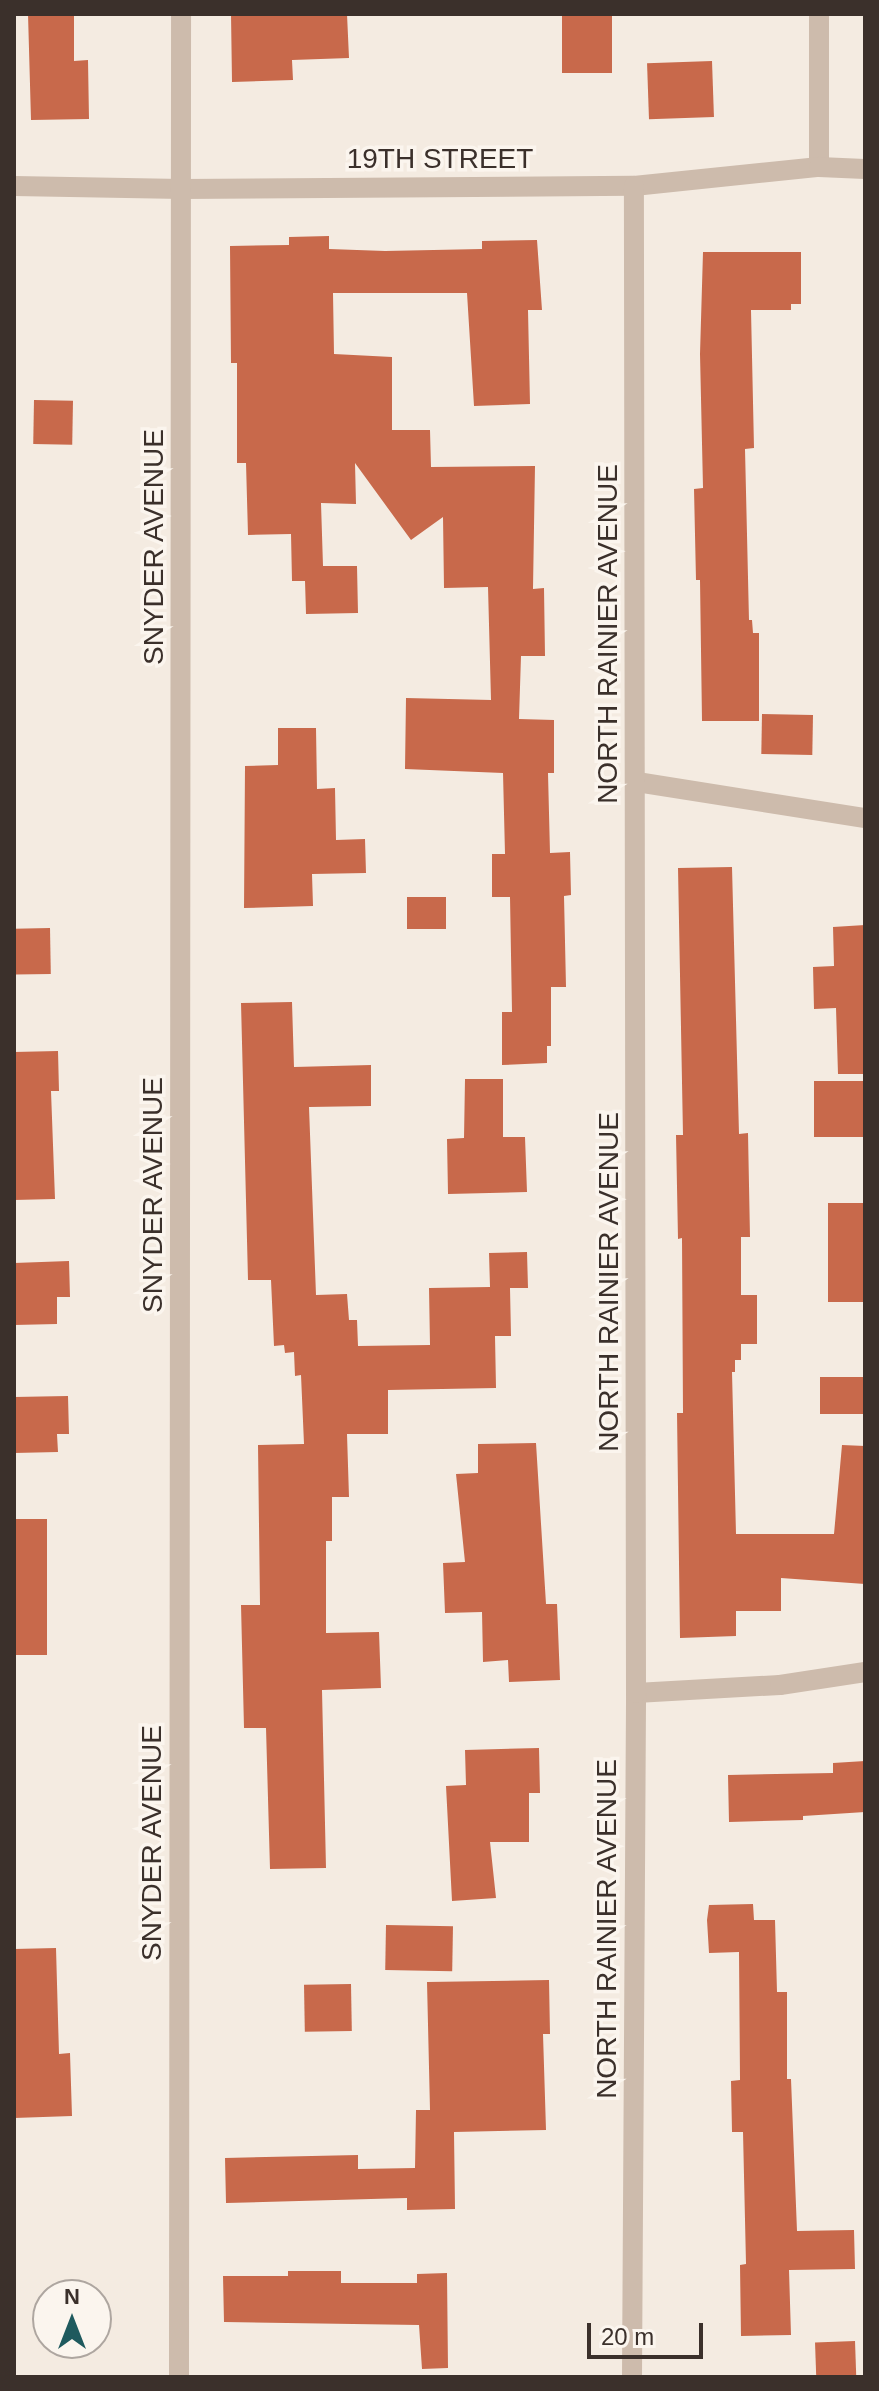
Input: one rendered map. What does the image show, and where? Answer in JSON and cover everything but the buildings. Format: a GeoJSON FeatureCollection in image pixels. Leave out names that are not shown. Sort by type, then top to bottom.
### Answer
{"type":"FeatureCollection","features":[{"type":"Feature","properties":{"kind":"street","name":"SNYDER AVENUE"},"geometry":{"type":"LineString","coordinates":[[179,2377],[181,14]]}},
{"type":"Feature","properties":{"kind":"street"},"geometry":{"type":"LineString","coordinates":[[819,14],[819,167]]}},
{"type":"Feature","properties":{"kind":"street","name":"19TH STREET"},"geometry":{"type":"LineString","coordinates":[[14,186],[182,189],[634,186],[819,167],[865,169]]}},
{"type":"Feature","properties":{"kind":"street","name":"NORTH RAINIER AVENUE"},"geometry":{"type":"LineString","coordinates":[[632,2377],[637,782],[634,186]]}},
{"type":"Feature","properties":{"kind":"street"},"geometry":{"type":"LineString","coordinates":[[637,782],[865,818]]}},
{"type":"Feature","properties":{"kind":"street"},"geometry":{"type":"LineString","coordinates":[[636,1693],[780,1685],[865,1672]]}}]}
